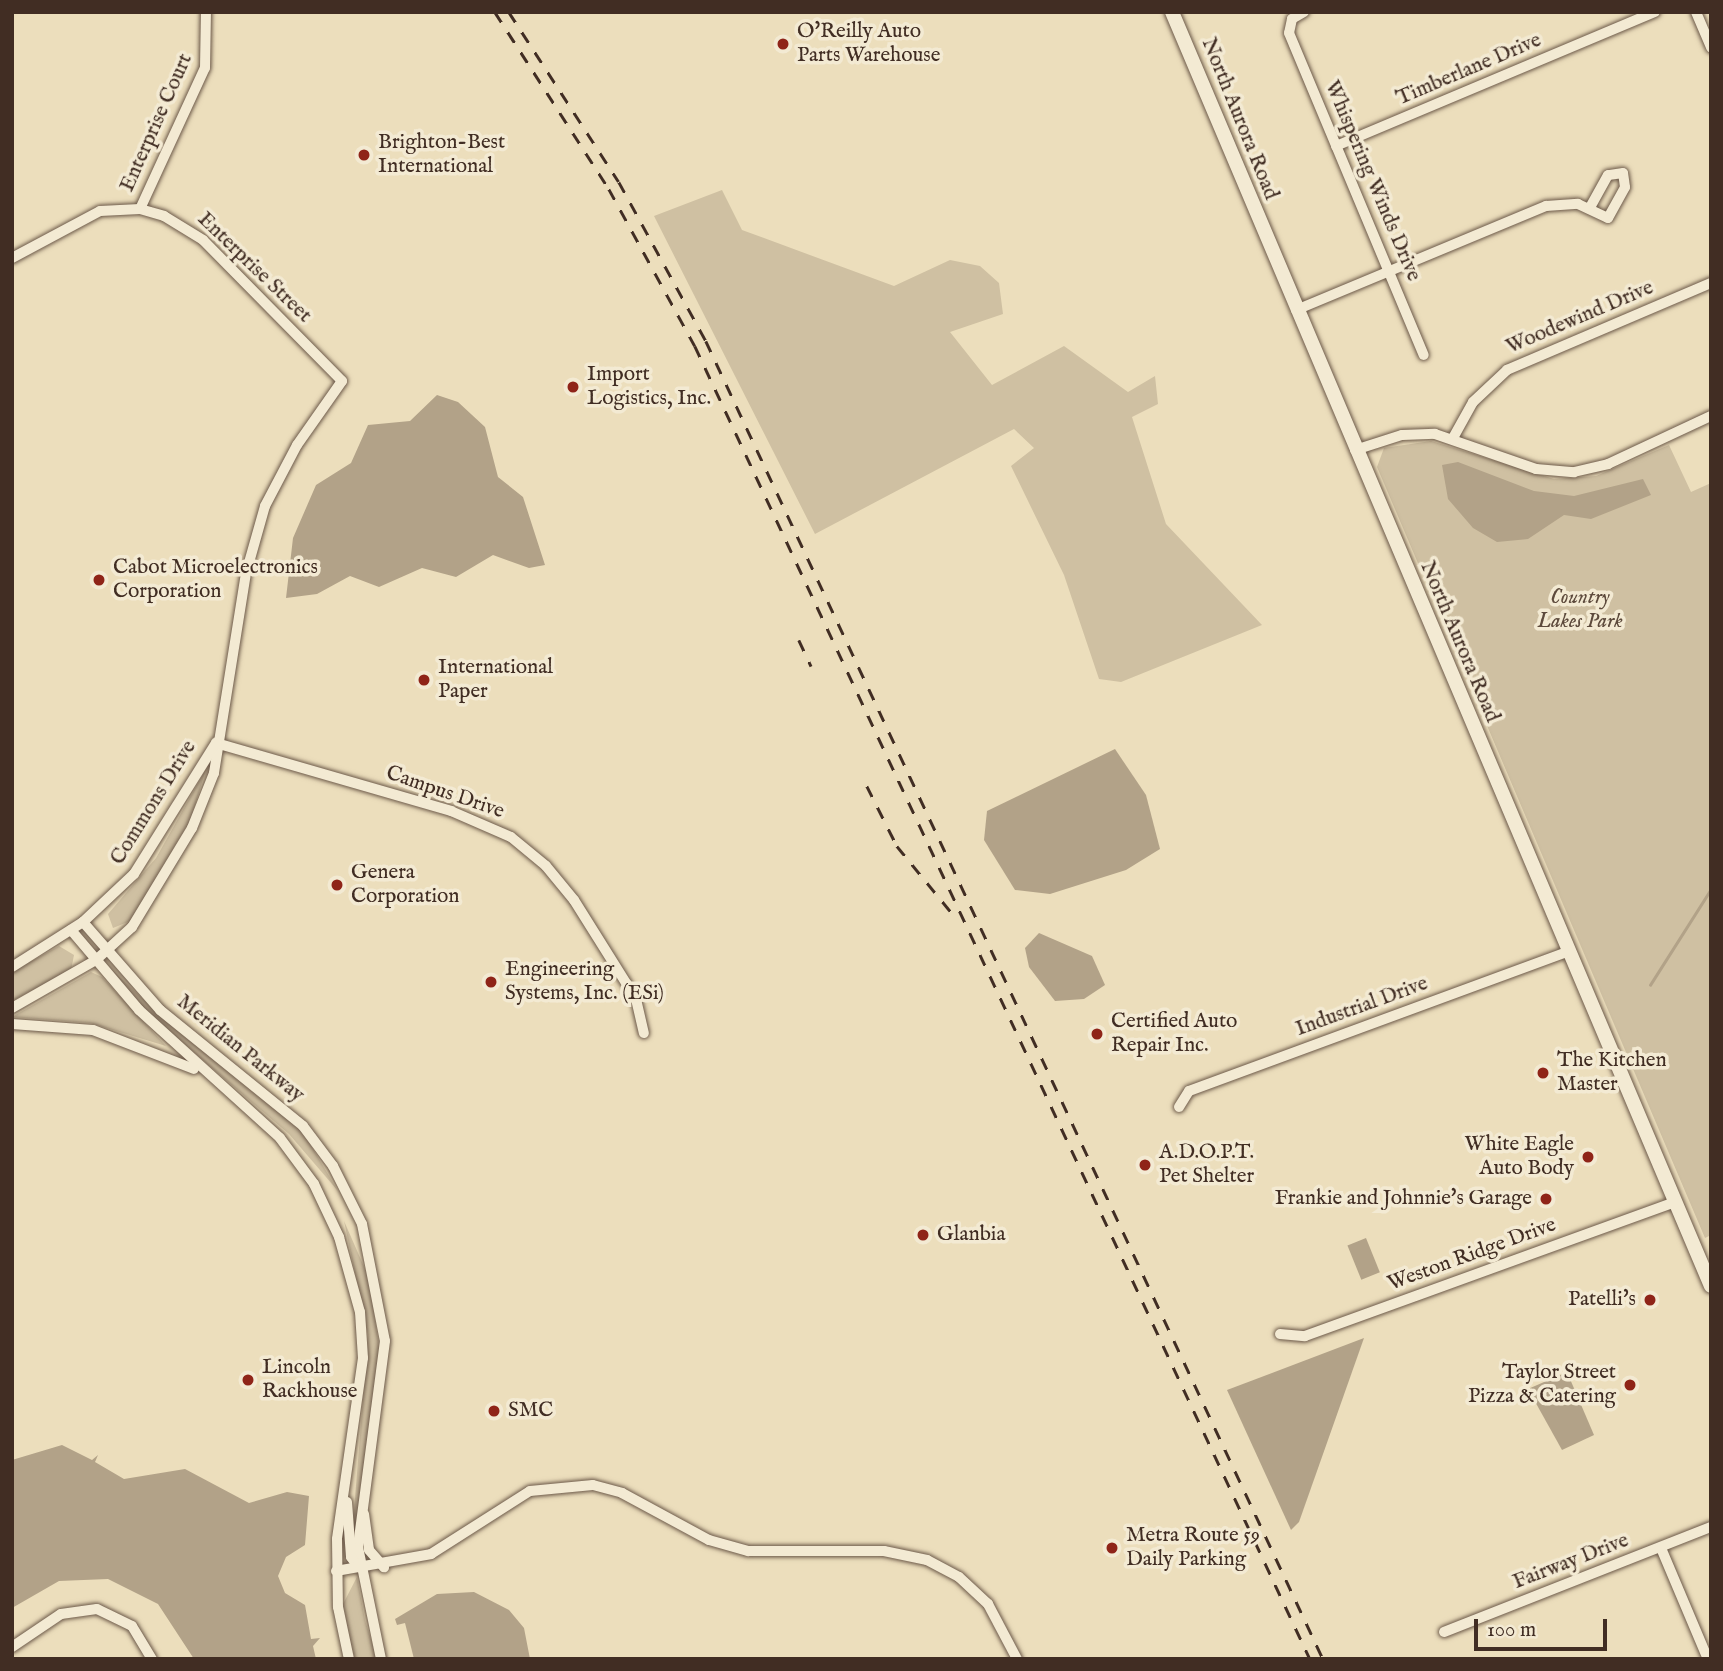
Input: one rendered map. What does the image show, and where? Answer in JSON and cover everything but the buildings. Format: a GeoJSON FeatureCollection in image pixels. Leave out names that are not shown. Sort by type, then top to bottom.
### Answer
{"type":"FeatureCollection","features":[{"type":"Feature","properties":{"kind":"main road","name":"North Aurora Road"},"geometry":{"type":"LineString","coordinates":[[1172,12],[1566,952],[1711,1286]]}},
{"type":"Feature","properties":{"kind":"street","name":"Enterprise Court"},"geometry":{"type":"LineString","coordinates":[[140,209],[205,68],[206,12]]}},
{"type":"Feature","properties":{"kind":"street","name":"Whispering Winds Drive"},"geometry":{"type":"LineString","coordinates":[[1304,12],[1290,22],[1336,146],[1424,355]]}},
{"type":"Feature","properties":{"kind":"street","name":"Timberlane Drive"},"geometry":{"type":"LineString","coordinates":[[1336,146],[1655,12]]}},
{"type":"Feature","properties":{"kind":"street"},"geometry":{"type":"LineString","coordinates":[[1696,12],[1711,48]]}},
{"type":"Feature","properties":{"kind":"street"},"geometry":{"type":"LineString","coordinates":[[1296,310],[1546,206],[1590,208]]}},
{"type":"Feature","properties":{"kind":"street","name":"Enterprise Street"},"geometry":{"type":"LineString","coordinates":[[12,258],[90,214],[140,209],[192,231],[342,381],[297,445],[265,506],[216,743]]}},
{"type":"Feature","properties":{"kind":"street","name":"Woodewind Drive"},"geometry":{"type":"LineString","coordinates":[[1453,438],[1473,402],[1507,370],[1711,283]]}},
{"type":"Feature","properties":{"kind":"street"},"geometry":{"type":"LineString","coordinates":[[1355,450],[1412,433],[1453,438],[1536,469],[1574,472],[1608,464],[1711,416]]}},
{"type":"Feature","properties":{"kind":"street","name":"Commons Drive"},"geometry":{"type":"LineString","coordinates":[[12,967],[83,922],[148,856],[216,743]]}},
{"type":"Feature","properties":{"kind":"street","name":"Commons Drive"},"geometry":{"type":"LineString","coordinates":[[12,1008],[96,960],[150,903],[192,828],[214,773],[216,743]]}},
{"type":"Feature","properties":{"kind":"street","name":"Campus Drive"},"geometry":{"type":"LineString","coordinates":[[216,743],[451,811],[511,837],[564,886],[636,999],[644,1033]]}},
{"type":"Feature","properties":{"kind":"street","name":"Meridian Parkway"},"geometry":{"type":"LineString","coordinates":[[83,922],[160,1010],[288,1110],[321,1147],[352,1201],[377,1272],[385,1341],[363,1504],[360,1569],[381,1659]]}},
{"type":"Feature","properties":{"kind":"street","name":"Meridian Parkway"},"geometry":{"type":"LineString","coordinates":[[71,930],[96,960],[217,1084],[293,1154],[329,1212],[348,1263],[363,1369],[336,1572],[349,1659]]}},
{"type":"Feature","properties":{"kind":"street","name":"Industrial Drive"},"geometry":{"type":"LineString","coordinates":[[1179,1107],[1189,1091],[1566,952]]}},
{"type":"Feature","properties":{"kind":"street"},"geometry":{"type":"LineString","coordinates":[[12,1024],[118,1037],[217,1084]]}},
{"type":"Feature","properties":{"kind":"street","name":"Weston Ridge Drive"},"geometry":{"type":"LineString","coordinates":[[1280,1334],[1305,1336],[1676,1202]]}},
{"type":"Feature","properties":{"kind":"street"},"geometry":{"type":"LineString","coordinates":[[336,1572],[384,1567],[442,1548],[520,1494],[561,1484],[593,1485],[741,1549],[793,1556],[884,1551],[927,1560],[959,1577],[988,1604],[1017,1659]]}},
{"type":"Feature","properties":{"kind":"street","name":"Meridian Parkway"},"geometry":{"type":"LineString","coordinates":[[346,1499],[351,1557],[360,1569]]}},
{"type":"Feature","properties":{"kind":"street","name":"Meridian Parkway"},"geometry":{"type":"LineString","coordinates":[[363,1504],[369,1550],[384,1567],[368,1586],[370,1620]]}},
{"type":"Feature","properties":{"kind":"street","name":"Fairway Drive"},"geometry":{"type":"LineString","coordinates":[[1444,1632],[1711,1527]]}},
{"type":"Feature","properties":{"kind":"street"},"geometry":{"type":"LineString","coordinates":[[1661,1548],[1708,1659]]}},
{"type":"Feature","properties":{"kind":"street"},"geometry":{"type":"LineString","coordinates":[[12,1647],[61,1614],[97,1609],[132,1626],[152,1659]]}},
{"type":"Feature","properties":{"kind":"green space"},"geometry":{"type":"Polygon","coordinates":[[[722,190],[742,230],[894,286],[950,260],[980,266],[999,283],[1003,314],[950,332],[992,385],[1064,346],[1128,392],[1155,376],[1158,404],[1132,417],[1166,524],[1262,625],[1121,682],[1099,679],[1064,575],[1011,466],[1034,448],[1014,429],[815,534],[654,216],[722,190]]]}},
{"type":"Feature","properties":{"kind":"green space","name":"Country Lakes Park"},"geometry":{"type":"Polygon","coordinates":[[[1431,441],[1554,479],[1596,476],[1669,445],[1691,492],[1711,483],[1711,1235],[1705,1238],[1377,467],[1384,448],[1431,441]]]}},
{"type":"Feature","properties":{"kind":"green space"},"geometry":{"type":"Polygon","coordinates":[[[206,769],[191,819],[130,921],[113,928],[108,914],[156,858],[206,769]]]}},
{"type":"Feature","properties":{"kind":"green space"},"geometry":{"type":"Polygon","coordinates":[[[59,946],[74,955],[71,970],[12,1001],[12,972],[59,946]]]}},
{"type":"Feature","properties":{"kind":"green space"},"geometry":{"type":"Polygon","coordinates":[[[111,969],[175,1029],[269,1099],[304,1134],[338,1191],[289,1134],[147,1012],[111,969]]]}},
{"type":"Feature","properties":{"kind":"green space"},"geometry":{"type":"Polygon","coordinates":[[[91,972],[102,977],[166,1046],[90,1023],[12,1017],[91,972]]]}},
{"type":"Feature","properties":{"kind":"green space"},"geometry":{"type":"Polygon","coordinates":[[[344,1221],[369,1278],[379,1347],[356,1558],[353,1524],[368,1335],[344,1221]]]}},
{"type":"Feature","properties":{"kind":"green space"},"geometry":{"type":"Polygon","coordinates":[[[357,1577],[365,1620],[377,1659],[355,1659],[350,1641],[343,1604],[357,1577]]]}},
{"type":"Feature","properties":{"kind":"shaded area"},"geometry":{"type":"Polygon","coordinates":[[[437,395],[458,402],[485,427],[498,477],[523,497],[545,565],[529,568],[493,555],[456,577],[422,568],[379,587],[350,576],[317,594],[286,598],[293,538],[316,485],[351,463],[368,425],[410,421],[437,395]]]}},
{"type":"Feature","properties":{"kind":"shaded area"},"geometry":{"type":"Polygon","coordinates":[[[1458,462],[1534,491],[1574,496],[1643,479],[1651,495],[1591,519],[1564,515],[1528,539],[1497,542],[1473,528],[1448,499],[1442,465],[1458,462]]]}},
{"type":"Feature","properties":{"kind":"shaded area"},"geometry":{"type":"Polygon","coordinates":[[[1115,749],[1146,795],[1160,849],[1126,870],[1050,894],[1015,890],[984,840],[987,811],[1115,749]]]}},
{"type":"Feature","properties":{"kind":"shaded area"},"geometry":{"type":"Polygon","coordinates":[[[1039,933],[1092,956],[1105,985],[1084,999],[1055,1001],[1029,967],[1025,948],[1039,933]]]}},
{"type":"Feature","properties":{"kind":"shaded area"},"geometry":{"type":"Polygon","coordinates":[[[1366,1238],[1380,1272],[1361,1280],[1347,1245],[1366,1238]]]}},
{"type":"Feature","properties":{"kind":"shaded area"},"geometry":{"type":"Polygon","coordinates":[[[1364,1338],[1299,1522],[1291,1530],[1227,1390],[1364,1338]]]}},
{"type":"Feature","properties":{"kind":"shaded area"},"geometry":{"type":"Polygon","coordinates":[[[1567,1372],[1594,1435],[1562,1450],[1528,1389],[1567,1372]]]}},
{"type":"Feature","properties":{"kind":"shaded area"},"geometry":{"type":"Polygon","coordinates":[[[62,1445],[92,1460],[98,1455],[95,1462],[124,1479],[185,1469],[249,1503],[287,1492],[309,1496],[305,1545],[286,1557],[278,1576],[285,1593],[305,1605],[311,1639],[320,1638],[313,1646],[316,1659],[194,1659],[158,1604],[108,1579],[59,1581],[12,1608],[12,1460],[62,1445]]]}},
{"type":"Feature","properties":{"kind":"shaded area"},"geometry":{"type":"Polygon","coordinates":[[[474,1592],[509,1610],[524,1628],[530,1659],[414,1659],[405,1623],[397,1625],[395,1619],[437,1594],[474,1592]]]}},
{"type":"Feature","properties":{"kind":"waterway"},"geometry":{"type":"LineString","coordinates":[[1650,985],[1711,889]]}},
{"type":"Feature","properties":{"kind":"railway"},"geometry":{"type":"LineString","coordinates":[[495,12],[609,189],[695,346],[1310,1659]]}},
{"type":"Feature","properties":{"kind":"railway"},"geometry":{"type":"LineString","coordinates":[[509,12],[619,182],[706,341],[1323,1659]]}},
{"type":"Feature","properties":{"kind":"railway"},"geometry":{"type":"LineString","coordinates":[[799,640],[811,666]]}},
{"type":"Feature","properties":{"kind":"railway"},"geometry":{"type":"LineString","coordinates":[[867,786],[897,846],[956,918]]}},
{"type":"Feature","properties":{"kind":"place","name":"O'Reilly Auto Parts Warehouse"},"geometry":{"type":"Point","coordinates":[783,44]}},
{"type":"Feature","properties":{"kind":"place","name":"Brighton-Best International"},"geometry":{"type":"Point","coordinates":[364,155]}},
{"type":"Feature","properties":{"kind":"place","name":"Import Logistics, Inc."},"geometry":{"type":"Point","coordinates":[573,387]}},
{"type":"Feature","properties":{"kind":"place","name":"Cabot Microelectronics Corporation"},"geometry":{"type":"Point","coordinates":[99,580]}},
{"type":"Feature","properties":{"kind":"place","name":"International Paper"},"geometry":{"type":"Point","coordinates":[424,680]}},
{"type":"Feature","properties":{"kind":"place","name":"Genera Corporation"},"geometry":{"type":"Point","coordinates":[337,885]}},
{"type":"Feature","properties":{"kind":"place","name":"Engineering Systems, Inc. (ESi)"},"geometry":{"type":"Point","coordinates":[491,982]}},
{"type":"Feature","properties":{"kind":"place","name":"Certified Auto Repair Inc."},"geometry":{"type":"Point","coordinates":[1097,1034]}},
{"type":"Feature","properties":{"kind":"place","name":"The Kitchen Master"},"geometry":{"type":"Point","coordinates":[1543,1073]}},
{"type":"Feature","properties":{"kind":"place","name":"White Eagle Auto Body"},"geometry":{"type":"Point","coordinates":[1588,1157]}},
{"type":"Feature","properties":{"kind":"place","name":"A.D.O.P.T. Pet Shelter"},"geometry":{"type":"Point","coordinates":[1145,1165]}},
{"type":"Feature","properties":{"kind":"place","name":"Frankie and Johnnie's Garage"},"geometry":{"type":"Point","coordinates":[1546,1199]}},
{"type":"Feature","properties":{"kind":"place","name":"Glanbia"},"geometry":{"type":"Point","coordinates":[923,1235]}},
{"type":"Feature","properties":{"kind":"place","name":"Patelli's"},"geometry":{"type":"Point","coordinates":[1650,1300]}},
{"type":"Feature","properties":{"kind":"place","name":"Lincoln Rackhouse"},"geometry":{"type":"Point","coordinates":[248,1380]}},
{"type":"Feature","properties":{"kind":"place","name":"Taylor Street Pizza & Catering"},"geometry":{"type":"Point","coordinates":[1630,1385]}},
{"type":"Feature","properties":{"kind":"place","name":"SMC"},"geometry":{"type":"Point","coordinates":[494,1411]}},
{"type":"Feature","properties":{"kind":"place","name":"Metra Route 59 Daily Parking"},"geometry":{"type":"Point","coordinates":[1112,1548]}}]}
